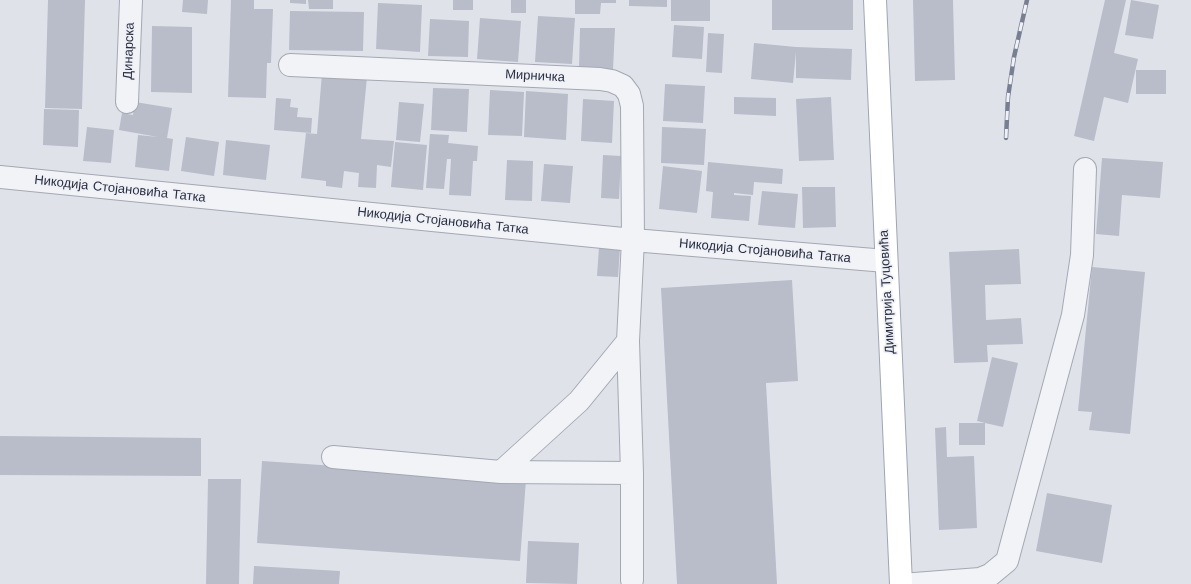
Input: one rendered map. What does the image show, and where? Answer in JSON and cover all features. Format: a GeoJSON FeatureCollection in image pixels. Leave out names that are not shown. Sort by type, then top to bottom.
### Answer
{"type":"FeatureCollection","features":[{"type":"Feature","properties":{"kind":"main road","name":"Димитрија Туцовића"},"geometry":{"type":"LineString","coordinates":[[875,0],[901,584]]}},
{"type":"Feature","properties":{"kind":"street","name":"Динарска"},"geometry":{"type":"LineString","coordinates":[[127,102],[131,0]]}},
{"type":"Feature","properties":{"kind":"street","name":"Мирничка"},"geometry":{"type":"LineString","coordinates":[[290,65],[600,79],[612,81],[623,86],[629,94],[632,106],[633,240],[628,341],[632,473],[632,580]]}},
{"type":"Feature","properties":{"kind":"street"},"geometry":{"type":"LineString","coordinates":[[914,584],[980,579],[995,572],[1007,561],[1073,315],[1082,255],[1085,169]]}},
{"type":"Feature","properties":{"kind":"street","name":"Никодија Стојановића Татка"},"geometry":{"type":"LineString","coordinates":[[0,178],[633,240],[886,261]]}},
{"type":"Feature","properties":{"kind":"street"},"geometry":{"type":"LineString","coordinates":[[501,472],[579,401],[628,341]]}},
{"type":"Feature","properties":{"kind":"street"},"geometry":{"type":"LineString","coordinates":[[332,457],[501,472],[632,473]]}},
{"type":"Feature","properties":{"kind":"building"},"geometry":{"type":"Polygon","coordinates":[[[48,0],[85,0],[82,109],[45,108],[48,0]]]}},
{"type":"Feature","properties":{"kind":"building"},"geometry":{"type":"Polygon","coordinates":[[[183,0],[208,0],[207,14],[182,12],[183,0]]]}},
{"type":"Feature","properties":{"kind":"building"},"geometry":{"type":"Polygon","coordinates":[[[231,0],[254,0],[254,9],[273,9],[271,63],[267,63],[266,98],[228,97],[231,0]]]}},
{"type":"Feature","properties":{"kind":"building"},"geometry":{"type":"Polygon","coordinates":[[[290,0],[306,0],[306,4],[290,3],[290,0]]]}},
{"type":"Feature","properties":{"kind":"building"},"geometry":{"type":"Polygon","coordinates":[[[308,0],[333,0],[333,9],[309,9],[308,0]]]}},
{"type":"Feature","properties":{"kind":"building"},"geometry":{"type":"Polygon","coordinates":[[[453,0],[473,0],[473,10],[453,10],[453,0]]]}},
{"type":"Feature","properties":{"kind":"building"},"geometry":{"type":"Polygon","coordinates":[[[511,0],[526,0],[526,13],[511,13],[511,0]]]}},
{"type":"Feature","properties":{"kind":"building"},"geometry":{"type":"Polygon","coordinates":[[[575,0],[616,0],[616,3],[601,3],[600,14],[575,14],[575,0]]]}},
{"type":"Feature","properties":{"kind":"building"},"geometry":{"type":"Polygon","coordinates":[[[629,0],[667,0],[667,7],[629,6],[629,0]]]}},
{"type":"Feature","properties":{"kind":"building"},"geometry":{"type":"Polygon","coordinates":[[[671,0],[710,0],[710,21],[671,21],[671,0]]]}},
{"type":"Feature","properties":{"kind":"building"},"geometry":{"type":"Polygon","coordinates":[[[772,0],[853,0],[853,30],[772,30],[772,0]]]}},
{"type":"Feature","properties":{"kind":"building"},"geometry":{"type":"Polygon","coordinates":[[[913,0],[953,0],[955,80],[915,81],[913,0]]]}},
{"type":"Feature","properties":{"kind":"building"},"geometry":{"type":"Polygon","coordinates":[[[1105,0],[1126,0],[1114,53],[1138,59],[1128,103],[1104,97],[1094,141],[1074,136],[1105,0]]]}},
{"type":"Feature","properties":{"kind":"building"},"geometry":{"type":"Polygon","coordinates":[[[1131,0],[1159,5],[1153,39],[1125,35],[1131,0]]]}},
{"type":"Feature","properties":{"kind":"building"},"geometry":{"type":"Polygon","coordinates":[[[378,3],[422,5],[420,52],[376,49],[378,3]]]}},
{"type":"Feature","properties":{"kind":"building"},"geometry":{"type":"Polygon","coordinates":[[[290,11],[364,12],[363,51],[289,50],[290,11]]]}},
{"type":"Feature","properties":{"kind":"building"},"geometry":{"type":"Polygon","coordinates":[[[538,16],[575,18],[572,64],[535,62],[538,16]]]}},
{"type":"Feature","properties":{"kind":"building"},"geometry":{"type":"Polygon","coordinates":[[[480,18],[521,21],[518,62],[477,59],[480,18]]]}},
{"type":"Feature","properties":{"kind":"building"},"geometry":{"type":"Polygon","coordinates":[[[430,19],[469,21],[468,57],[428,56],[430,19]]]}},
{"type":"Feature","properties":{"kind":"building"},"geometry":{"type":"Polygon","coordinates":[[[674,25],[704,27],[702,59],[672,57],[674,25]]]}},
{"type":"Feature","properties":{"kind":"building"},"geometry":{"type":"Polygon","coordinates":[[[152,26],[192,27],[192,93],[151,92],[152,26]]]}},
{"type":"Feature","properties":{"kind":"building"},"geometry":{"type":"Polygon","coordinates":[[[580,28],[615,28],[613,70],[579,69],[580,28]]]}},
{"type":"Feature","properties":{"kind":"building"},"geometry":{"type":"Polygon","coordinates":[[[708,33],[724,34],[722,73],[706,72],[708,33]]]}},
{"type":"Feature","properties":{"kind":"building"},"geometry":{"type":"Polygon","coordinates":[[[754,43],[796,47],[852,49],[851,80],[796,78],[796,52],[793,83],[751,79],[754,43]]]}},
{"type":"Feature","properties":{"kind":"building"},"geometry":{"type":"Polygon","coordinates":[[[1136,70],[1166,70],[1166,94],[1136,94],[1136,70]]]}},
{"type":"Feature","properties":{"kind":"building"},"geometry":{"type":"Polygon","coordinates":[[[322,73],[367,77],[361,139],[394,141],[391,167],[377,165],[376,188],[358,187],[359,173],[344,171],[342,188],[326,186],[326,181],[301,178],[306,133],[317,134],[322,73]]]}},
{"type":"Feature","properties":{"kind":"building"},"geometry":{"type":"Polygon","coordinates":[[[665,84],[705,86],[703,123],[663,121],[665,84]]]}},
{"type":"Feature","properties":{"kind":"building"},"geometry":{"type":"Polygon","coordinates":[[[433,88],[469,89],[467,132],[431,130],[433,88]]]}},
{"type":"Feature","properties":{"kind":"building"},"geometry":{"type":"Polygon","coordinates":[[[490,90],[524,92],[522,136],[488,135],[490,90]]]}},
{"type":"Feature","properties":{"kind":"building"},"geometry":{"type":"Polygon","coordinates":[[[526,91],[568,94],[566,140],[524,137],[526,91]]]}},
{"type":"Feature","properties":{"kind":"building"},"geometry":{"type":"Polygon","coordinates":[[[734,97],[776,98],[776,116],[734,114],[734,97]]]}},
{"type":"Feature","properties":{"kind":"building"},"geometry":{"type":"Polygon","coordinates":[[[831,97],[834,160],[799,161],[796,99],[831,97]]]}},
{"type":"Feature","properties":{"kind":"building"},"geometry":{"type":"Polygon","coordinates":[[[276,98],[291,99],[290,107],[298,108],[297,117],[312,118],[311,133],[274,130],[276,98]]]}},
{"type":"Feature","properties":{"kind":"building"},"geometry":{"type":"Polygon","coordinates":[[[583,99],[614,101],[612,143],[581,141],[583,99]]]}},
{"type":"Feature","properties":{"kind":"building"},"geometry":{"type":"Polygon","coordinates":[[[135,102],[172,108],[167,138],[173,139],[169,171],[135,167],[138,135],[158,137],[119,130],[122,113],[133,115],[135,102]]]}},
{"type":"Feature","properties":{"kind":"building"},"geometry":{"type":"Polygon","coordinates":[[[399,102],[424,104],[420,142],[396,140],[399,102]]]}},
{"type":"Feature","properties":{"kind":"building"},"geometry":{"type":"Polygon","coordinates":[[[44,109],[79,110],[78,147],[43,145],[44,109]]]}},
{"type":"Feature","properties":{"kind":"building"},"geometry":{"type":"Polygon","coordinates":[[[87,127],[114,130],[111,163],[83,161],[87,127]]]}},
{"type":"Feature","properties":{"kind":"building"},"geometry":{"type":"Polygon","coordinates":[[[662,127],[706,129],[704,165],[661,163],[662,127]]]}},
{"type":"Feature","properties":{"kind":"building"},"geometry":{"type":"Polygon","coordinates":[[[430,134],[449,135],[448,143],[478,146],[477,161],[473,161],[471,196],[449,195],[451,159],[447,159],[444,189],[426,188],[430,134]]]}},
{"type":"Feature","properties":{"kind":"building"},"geometry":{"type":"Polygon","coordinates":[[[186,137],[219,142],[214,176],[181,171],[186,137]]]}},
{"type":"Feature","properties":{"kind":"building"},"geometry":{"type":"Polygon","coordinates":[[[226,140],[270,145],[266,180],[223,175],[226,140]]]}},
{"type":"Feature","properties":{"kind":"building"},"geometry":{"type":"Polygon","coordinates":[[[395,142],[427,145],[423,190],[391,187],[395,142]]]}},
{"type":"Feature","properties":{"kind":"building"},"geometry":{"type":"Polygon","coordinates":[[[603,155],[621,156],[619,199],[601,198],[603,155]]]}},
{"type":"Feature","properties":{"kind":"building"},"geometry":{"type":"Polygon","coordinates":[[[1102,158],[1163,162],[1160,198],[1122,195],[1119,236],[1096,234],[1102,158]]]}},
{"type":"Feature","properties":{"kind":"building"},"geometry":{"type":"Polygon","coordinates":[[[507,160],[533,161],[532,201],[505,200],[507,160]]]}},
{"type":"Feature","properties":{"kind":"building"},"geometry":{"type":"Polygon","coordinates":[[[708,162],[783,169],[782,184],[754,182],[753,195],[734,193],[734,195],[751,196],[749,221],[711,218],[713,192],[706,191],[708,162]]]}},
{"type":"Feature","properties":{"kind":"building"},"geometry":{"type":"Polygon","coordinates":[[[544,164],[573,166],[570,203],[541,201],[544,164]]]}},
{"type":"Feature","properties":{"kind":"building"},"geometry":{"type":"Polygon","coordinates":[[[663,166],[702,171],[697,213],[659,209],[663,166]]]}},
{"type":"Feature","properties":{"kind":"building"},"geometry":{"type":"Polygon","coordinates":[[[802,187],[835,187],[836,227],[803,228],[802,187]]]}},
{"type":"Feature","properties":{"kind":"building"},"geometry":{"type":"Polygon","coordinates":[[[762,191],[798,194],[795,228],[758,225],[762,191]]]}},
{"type":"Feature","properties":{"kind":"building"},"geometry":{"type":"Polygon","coordinates":[[[599,247],[620,248],[618,277],[597,276],[599,247]]]}},
{"type":"Feature","properties":{"kind":"building"},"geometry":{"type":"Polygon","coordinates":[[[1019,249],[1021,284],[985,285],[986,320],[1021,318],[1023,344],[987,345],[988,362],[954,363],[949,252],[1019,249]]]}},
{"type":"Feature","properties":{"kind":"building"},"geometry":{"type":"Polygon","coordinates":[[[1092,267],[1145,272],[1130,434],[1089,430],[1092,412],[1078,411],[1092,267]]]}},
{"type":"Feature","properties":{"kind":"building"},"geometry":{"type":"Polygon","coordinates":[[[792,280],[798,381],[766,383],[777,584],[677,584],[661,288],[792,280]]]}},
{"type":"Feature","properties":{"kind":"building"},"geometry":{"type":"Polygon","coordinates":[[[992,357],[1018,363],[1003,427],[977,421],[992,357]]]}},
{"type":"Feature","properties":{"kind":"building"},"geometry":{"type":"Polygon","coordinates":[[[959,423],[985,423],[985,445],[959,445],[959,423]]]}},
{"type":"Feature","properties":{"kind":"building"},"geometry":{"type":"Polygon","coordinates":[[[946,427],[947,457],[974,456],[977,528],[939,530],[935,428],[946,427]]]}},
{"type":"Feature","properties":{"kind":"building"},"geometry":{"type":"Polygon","coordinates":[[[0,436],[201,438],[201,476],[0,475],[0,436]]]}},
{"type":"Feature","properties":{"kind":"building"},"geometry":{"type":"Polygon","coordinates":[[[262,461],[526,479],[520,561],[257,543],[262,461]]]}},
{"type":"Feature","properties":{"kind":"building"},"geometry":{"type":"Polygon","coordinates":[[[208,479],[241,479],[239,584],[206,584],[208,479]]]}},
{"type":"Feature","properties":{"kind":"building"},"geometry":{"type":"Polygon","coordinates":[[[1047,493],[1112,505],[1102,563],[1036,551],[1047,493]]]}},
{"type":"Feature","properties":{"kind":"building"},"geometry":{"type":"Polygon","coordinates":[[[528,541],[579,543],[577,584],[526,583],[528,541]]]}},
{"type":"Feature","properties":{"kind":"building"},"geometry":{"type":"Polygon","coordinates":[[[254,566],[340,571],[339,584],[253,584],[254,566]]]}},
{"type":"Feature","properties":{"kind":"railway"},"geometry":{"type":"LineString","coordinates":[[1006,138],[1008,97],[1014,57],[1027,0]]}}]}
